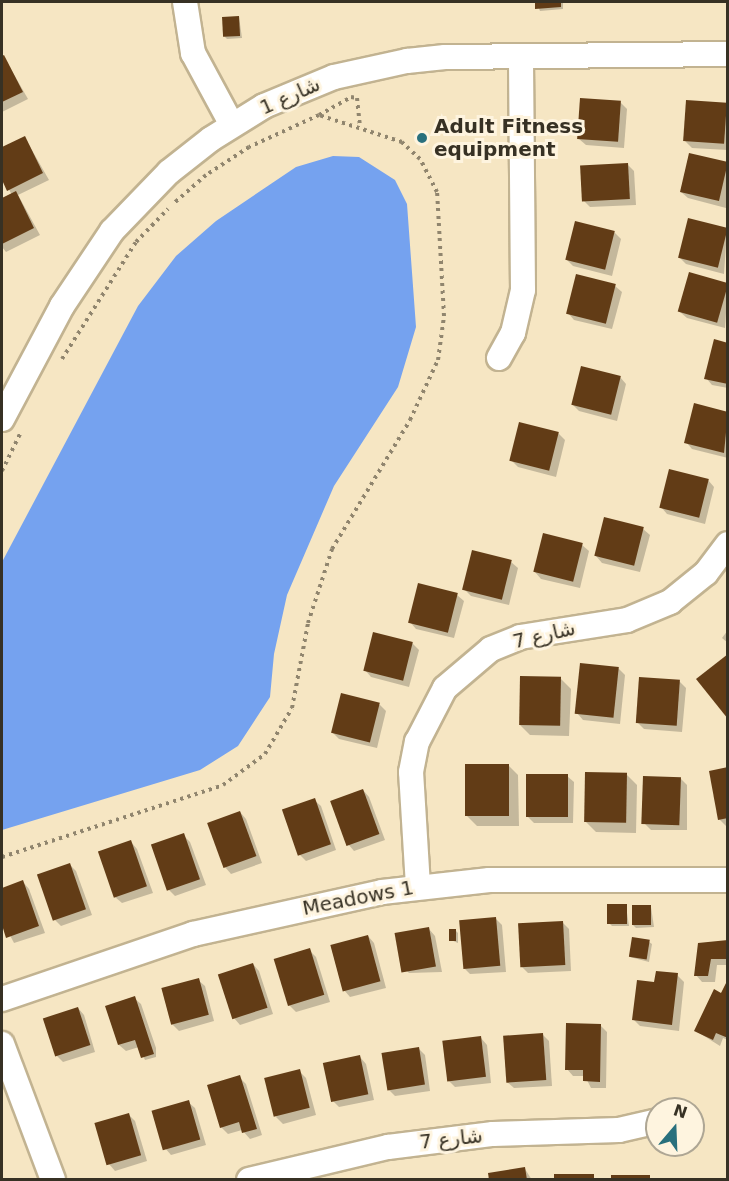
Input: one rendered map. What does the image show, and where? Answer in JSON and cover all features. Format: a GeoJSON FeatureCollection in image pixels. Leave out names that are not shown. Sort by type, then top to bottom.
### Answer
{"type":"FeatureCollection","features":[{"type":"Feature","properties":{"kind":"street"},"geometry":{"type":"LineString","coordinates":[[185,2],[193,53],[232,125]]}},
{"type":"Feature","properties":{"kind":"street","name":"شارع 1"},"geometry":{"type":"LineString","coordinates":[[2,418],[62,306],[112,231],[169,172],[232,125],[299,90],[371,67],[445,57],[728,54]]}},
{"type":"Feature","properties":{"kind":"street"},"geometry":{"type":"LineString","coordinates":[[499,358],[513,333],[522,290],[521,56]]}},
{"type":"Feature","properties":{"kind":"street","name":"شارع 7"},"geometry":{"type":"LineString","coordinates":[[418,886],[411,772],[420,732],[445,688],[483,654],[520,637],[627,620],[670,602],[706,573],[728,544]]}},
{"type":"Feature","properties":{"kind":"street","name":"Meadows 1"},"geometry":{"type":"LineString","coordinates":[[2,999],[193,934],[418,886],[489,880],[728,880]]}},
{"type":"Feature","properties":{"kind":"street"},"geometry":{"type":"LineString","coordinates":[[2,1044],[53,1179]]}},
{"type":"Feature","properties":{"kind":"street","name":"شارع 7"},"geometry":{"type":"LineString","coordinates":[[249,1179],[336,1156],[419,1142],[493,1134],[619,1130],[645,1124]]}},
{"type":"Feature","properties":{"kind":"path"},"geometry":{"type":"LineString","coordinates":[[58,366],[86,315],[136,242],[176,200],[249,147],[319,115],[351,97],[357,98],[360,126]]}},
{"type":"Feature","properties":{"kind":"path"},"geometry":{"type":"LineString","coordinates":[[2,857],[223,785],[265,754],[285,724],[296,691],[315,598],[332,549],[420,401],[431,380],[443,338],[440,233],[433,180],[420,159],[402,142],[360,126],[319,115]]}},
{"type":"Feature","properties":{"kind":"path"},"geometry":{"type":"LineString","coordinates":[[2,471],[24,427]]}},
{"type":"Feature","properties":{"kind":"water"},"geometry":{"type":"Polygon","coordinates":[[[333,156],[359,157],[395,180],[407,204],[416,327],[398,387],[334,486],[287,595],[274,654],[270,697],[238,746],[200,770],[2,830],[2,562],[138,306],[176,256],[216,221],[296,167],[333,156]]]}},
{"type":"Feature","properties":{"kind":"building"},"geometry":{"type":"Polygon","coordinates":[[[535,2],[561,2],[561,7],[535,9],[535,2]]]}},
{"type":"Feature","properties":{"kind":"building"},"geometry":{"type":"Polygon","coordinates":[[[239,16],[240,36],[223,37],[222,17],[239,16]]]}},
{"type":"Feature","properties":{"kind":"building"},"geometry":{"type":"Polygon","coordinates":[[[4,55],[23,92],[2,102],[2,56],[4,55]]]}},
{"type":"Feature","properties":{"kind":"building"},"geometry":{"type":"Polygon","coordinates":[[[580,98],[621,101],[618,142],[577,139],[580,98]]]}},
{"type":"Feature","properties":{"kind":"building"},"geometry":{"type":"Polygon","coordinates":[[[686,100],[727,103],[724,144],[683,141],[686,100]]]}},
{"type":"Feature","properties":{"kind":"building"},"geometry":{"type":"Polygon","coordinates":[[[25,136],[43,173],[7,191],[2,180],[2,147],[25,136]]]}},
{"type":"Feature","properties":{"kind":"building"},"geometry":{"type":"Polygon","coordinates":[[[689,153],[728,162],[719,201],[680,192],[689,153]]]}},
{"type":"Feature","properties":{"kind":"building"},"geometry":{"type":"Polygon","coordinates":[[[628,163],[630,199],[582,201],[580,166],[628,163]]]}},
{"type":"Feature","properties":{"kind":"building"},"geometry":{"type":"Polygon","coordinates":[[[16,191],[34,228],[2,244],[2,198],[16,191]]]}},
{"type":"Feature","properties":{"kind":"building"},"geometry":{"type":"Polygon","coordinates":[[[688,218],[728,228],[718,268],[678,258],[688,218]]]}},
{"type":"Feature","properties":{"kind":"building"},"geometry":{"type":"Polygon","coordinates":[[[575,221],[615,231],[605,270],[565,260],[575,221]]]}},
{"type":"Feature","properties":{"kind":"building"},"geometry":{"type":"Polygon","coordinates":[[[689,272],[728,283],[717,323],[678,311],[689,272]]]}},
{"type":"Feature","properties":{"kind":"building"},"geometry":{"type":"Polygon","coordinates":[[[576,274],[616,284],[606,324],[566,314],[576,274]]]}},
{"type":"Feature","properties":{"kind":"building"},"geometry":{"type":"Polygon","coordinates":[[[714,339],[728,343],[728,384],[704,379],[714,339]]]}},
{"type":"Feature","properties":{"kind":"building"},"geometry":{"type":"Polygon","coordinates":[[[581,366],[621,376],[611,415],[571,405],[581,366]]]}},
{"type":"Feature","properties":{"kind":"building"},"geometry":{"type":"Polygon","coordinates":[[[694,403],[728,412],[724,453],[684,443],[694,403]]]}},
{"type":"Feature","properties":{"kind":"building"},"geometry":{"type":"Polygon","coordinates":[[[519,422],[559,432],[549,471],[509,461],[519,422]]]}},
{"type":"Feature","properties":{"kind":"building"},"geometry":{"type":"Polygon","coordinates":[[[669,469],[709,479],[699,518],[659,508],[669,469]]]}},
{"type":"Feature","properties":{"kind":"building"},"geometry":{"type":"Polygon","coordinates":[[[604,517],[644,527],[634,566],[594,556],[604,517]]]}},
{"type":"Feature","properties":{"kind":"building"},"geometry":{"type":"Polygon","coordinates":[[[543,533],[583,543],[573,582],[533,572],[543,533]]]}},
{"type":"Feature","properties":{"kind":"building"},"geometry":{"type":"Polygon","coordinates":[[[472,550],[512,560],[502,600],[462,590],[472,550]]]}},
{"type":"Feature","properties":{"kind":"building"},"geometry":{"type":"Polygon","coordinates":[[[418,583],[458,593],[448,633],[408,623],[418,583]]]}},
{"type":"Feature","properties":{"kind":"building"},"geometry":{"type":"Polygon","coordinates":[[[373,632],[413,642],[403,681],[363,671],[373,632]]]}},
{"type":"Feature","properties":{"kind":"building"},"geometry":{"type":"Polygon","coordinates":[[[728,654],[728,719],[696,679],[728,654]]]}},
{"type":"Feature","properties":{"kind":"building"},"geometry":{"type":"Polygon","coordinates":[[[580,663],[619,667],[613,718],[575,714],[580,663]]]}},
{"type":"Feature","properties":{"kind":"building"},"geometry":{"type":"Polygon","coordinates":[[[520,676],[561,677],[560,726],[519,725],[520,676]]]}},
{"type":"Feature","properties":{"kind":"building"},"geometry":{"type":"Polygon","coordinates":[[[639,677],[680,680],[677,726],[636,723],[639,677]]]}},
{"type":"Feature","properties":{"kind":"building"},"geometry":{"type":"Polygon","coordinates":[[[341,693],[380,703],[370,742],[331,733],[341,693]]]}},
{"type":"Feature","properties":{"kind":"building"},"geometry":{"type":"Polygon","coordinates":[[[465,764],[509,764],[509,816],[465,816],[465,764]]]}},
{"type":"Feature","properties":{"kind":"building"},"geometry":{"type":"Polygon","coordinates":[[[728,767],[728,818],[718,820],[709,771],[728,767]]]}},
{"type":"Feature","properties":{"kind":"building"},"geometry":{"type":"Polygon","coordinates":[[[585,772],[627,773],[626,823],[584,822],[585,772]]]}},
{"type":"Feature","properties":{"kind":"building"},"geometry":{"type":"Polygon","coordinates":[[[526,774],[568,774],[568,817],[526,817],[526,774]]]}},
{"type":"Feature","properties":{"kind":"building"},"geometry":{"type":"Polygon","coordinates":[[[643,776],[681,777],[679,825],[641,824],[643,776]]]}},
{"type":"Feature","properties":{"kind":"building"},"geometry":{"type":"Polygon","coordinates":[[[363,789],[379,834],[347,846],[330,801],[363,789]]]}},
{"type":"Feature","properties":{"kind":"building"},"geometry":{"type":"Polygon","coordinates":[[[315,798],[331,844],[298,856],[282,809],[315,798]]]}},
{"type":"Feature","properties":{"kind":"building"},"geometry":{"type":"Polygon","coordinates":[[[240,811],[256,856],[224,868],[207,823],[240,811]]]}},
{"type":"Feature","properties":{"kind":"building"},"geometry":{"type":"Polygon","coordinates":[[[184,833],[200,879],[167,891],[151,844],[184,833]]]}},
{"type":"Feature","properties":{"kind":"building"},"geometry":{"type":"Polygon","coordinates":[[[131,840],[147,886],[114,898],[98,851],[131,840]]]}},
{"type":"Feature","properties":{"kind":"building"},"geometry":{"type":"Polygon","coordinates":[[[70,863],[86,909],[53,921],[37,874],[70,863]]]}},
{"type":"Feature","properties":{"kind":"building"},"geometry":{"type":"Polygon","coordinates":[[[23,880],[39,926],[6,938],[2,925],[2,888],[23,880]]]}},
{"type":"Feature","properties":{"kind":"building"},"geometry":{"type":"Polygon","coordinates":[[[607,904],[627,904],[627,924],[607,924],[607,904]]]}},
{"type":"Feature","properties":{"kind":"building"},"geometry":{"type":"Polygon","coordinates":[[[632,905],[651,905],[651,925],[632,925],[632,905]]]}},
{"type":"Feature","properties":{"kind":"building"},"geometry":{"type":"Polygon","coordinates":[[[496,917],[500,966],[463,969],[459,920],[496,917]]]}},
{"type":"Feature","properties":{"kind":"building"},"geometry":{"type":"Polygon","coordinates":[[[563,921],[565,965],[520,967],[518,923],[563,921]]]}},
{"type":"Feature","properties":{"kind":"building"},"geometry":{"type":"Polygon","coordinates":[[[429,927],[436,966],[401,972],[395,933],[429,927]]]}},
{"type":"Feature","properties":{"kind":"building"},"geometry":{"type":"Polygon","coordinates":[[[449,929],[456,929],[456,941],[449,941],[449,929]]]}},
{"type":"Feature","properties":{"kind":"building"},"geometry":{"type":"Polygon","coordinates":[[[368,935],[380,981],[343,991],[330,945],[368,935]]]}},
{"type":"Feature","properties":{"kind":"building"},"geometry":{"type":"Polygon","coordinates":[[[632,937],[650,940],[647,960],[629,957],[632,937]]]}},
{"type":"Feature","properties":{"kind":"building"},"geometry":{"type":"Polygon","coordinates":[[[728,940],[728,959],[711,959],[708,976],[694,976],[698,943],[728,940]]]}},
{"type":"Feature","properties":{"kind":"building"},"geometry":{"type":"Polygon","coordinates":[[[310,948],[324,995],[288,1006],[274,959],[310,948]]]}},
{"type":"Feature","properties":{"kind":"building"},"geometry":{"type":"Polygon","coordinates":[[[253,963],[268,1008],[232,1019],[218,974],[253,963]]]}},
{"type":"Feature","properties":{"kind":"building"},"geometry":{"type":"Polygon","coordinates":[[[656,971],[678,973],[672,1025],[632,1020],[637,980],[654,982],[656,971]]]}},
{"type":"Feature","properties":{"kind":"building"},"geometry":{"type":"Polygon","coordinates":[[[199,978],[209,1015],[171,1025],[161,988],[199,978]]]}},
{"type":"Feature","properties":{"kind":"building"},"geometry":{"type":"Polygon","coordinates":[[[728,979],[728,1038],[716,1033],[713,1040],[694,1031],[714,989],[721,993],[728,979]]]}},
{"type":"Feature","properties":{"kind":"building"},"geometry":{"type":"Polygon","coordinates":[[[135,996],[154,1054],[141,1058],[135,1040],[118,1045],[105,1006],[135,996]]]}},
{"type":"Feature","properties":{"kind":"building"},"geometry":{"type":"Polygon","coordinates":[[[78,1007],[90,1045],[55,1056],[43,1018],[78,1007]]]}},
{"type":"Feature","properties":{"kind":"building"},"geometry":{"type":"Polygon","coordinates":[[[566,1023],[601,1024],[600,1082],[583,1081],[583,1070],[565,1070],[566,1023]]]}},
{"type":"Feature","properties":{"kind":"building"},"geometry":{"type":"Polygon","coordinates":[[[543,1033],[546,1080],[506,1083],[503,1036],[543,1033]]]}},
{"type":"Feature","properties":{"kind":"building"},"geometry":{"type":"Polygon","coordinates":[[[481,1036],[486,1077],[447,1081],[442,1041],[481,1036]]]}},
{"type":"Feature","properties":{"kind":"building"},"geometry":{"type":"Polygon","coordinates":[[[419,1047],[425,1085],[387,1090],[381,1053],[419,1047]]]}},
{"type":"Feature","properties":{"kind":"building"},"geometry":{"type":"Polygon","coordinates":[[[360,1055],[368,1094],[331,1102],[323,1063],[360,1055]]]}},
{"type":"Feature","properties":{"kind":"building"},"geometry":{"type":"Polygon","coordinates":[[[300,1069],[310,1108],[274,1117],[264,1078],[300,1069]]]}},
{"type":"Feature","properties":{"kind":"building"},"geometry":{"type":"Polygon","coordinates":[[[240,1075],[257,1129],[242,1133],[239,1122],[220,1128],[207,1085],[240,1075]]]}},
{"type":"Feature","properties":{"kind":"building"},"geometry":{"type":"Polygon","coordinates":[[[189,1100],[200,1139],[163,1150],[152,1111],[189,1100]]]}},
{"type":"Feature","properties":{"kind":"building"},"geometry":{"type":"Polygon","coordinates":[[[129,1113],[141,1155],[107,1165],[94,1123],[129,1113]]]}},
{"type":"Feature","properties":{"kind":"building"},"geometry":{"type":"Polygon","coordinates":[[[525,1167],[527,1180],[489,1180],[488,1173],[525,1167]]]}},
{"type":"Feature","properties":{"kind":"building"},"geometry":{"type":"Polygon","coordinates":[[[554,1174],[594,1174],[594,1180],[554,1180],[554,1174]]]}},
{"type":"Feature","properties":{"kind":"building"},"geometry":{"type":"Polygon","coordinates":[[[611,1175],[650,1175],[650,1180],[611,1180],[611,1175]]]}},
{"type":"Feature","properties":{"kind":"place","name":"Adult Fitness equipment"},"geometry":{"type":"Point","coordinates":[422,138]}}]}
